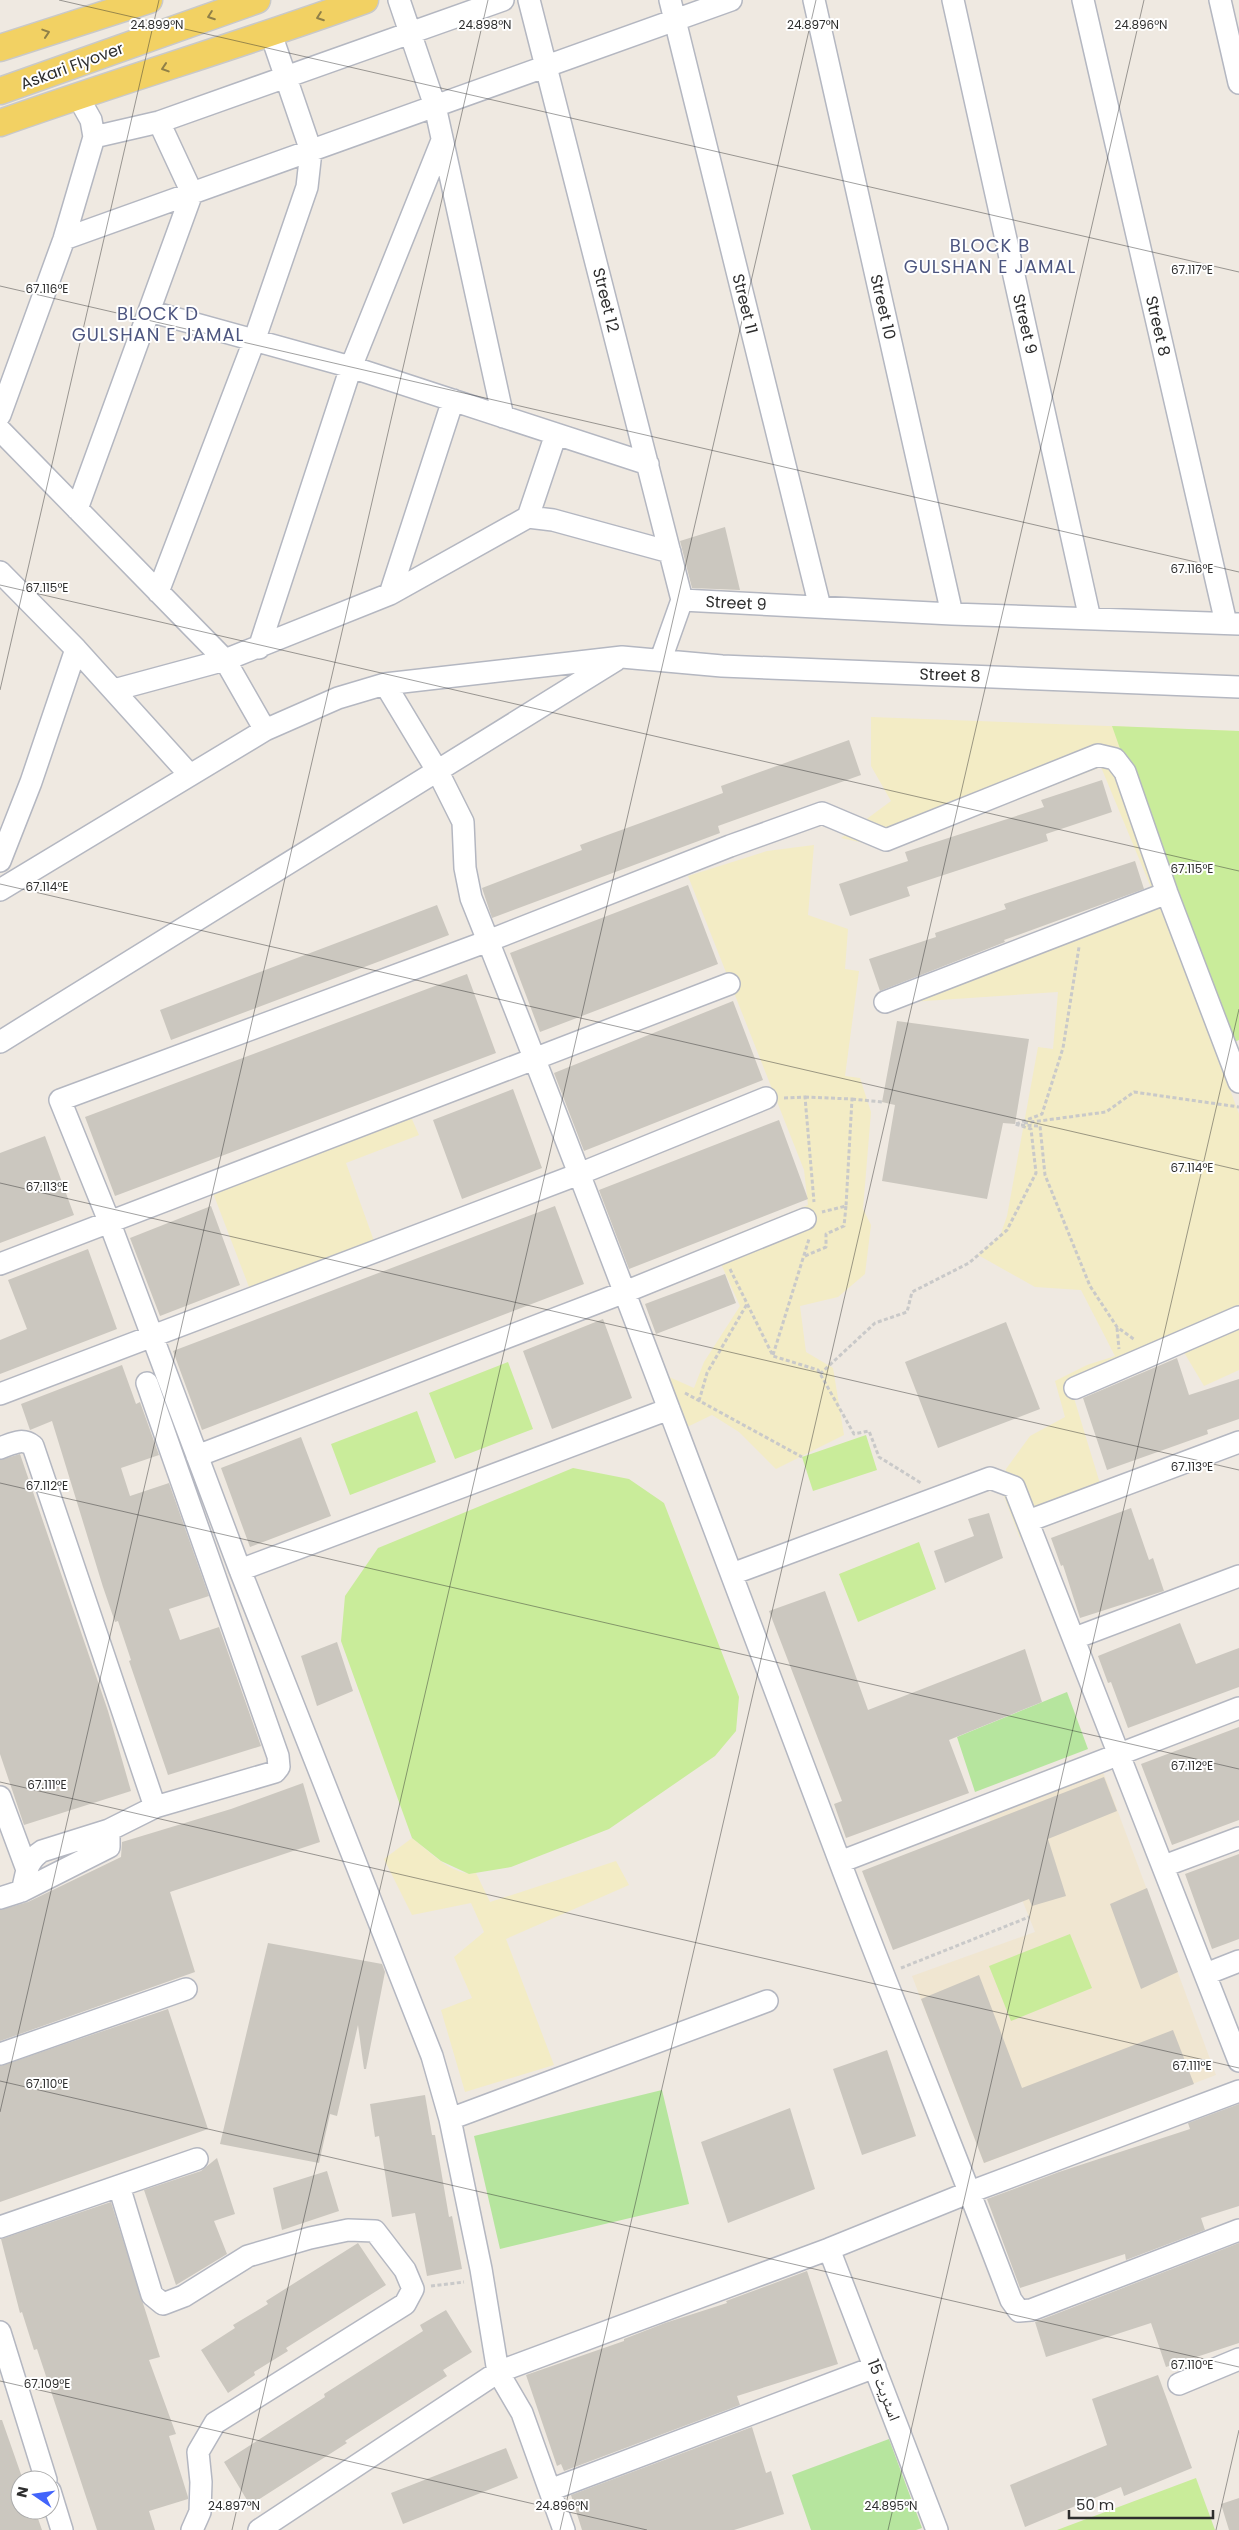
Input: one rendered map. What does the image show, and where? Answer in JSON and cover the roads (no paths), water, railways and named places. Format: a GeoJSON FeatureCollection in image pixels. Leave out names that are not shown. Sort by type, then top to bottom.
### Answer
{"type":"FeatureCollection","features":[{"type":"Feature","properties":{"kind":"main road"},"geometry":{"type":"LineString","coordinates":[[0,48],[149,0]]}},
{"type":"Feature","properties":{"kind":"main road","name":"Askari Flyover"},"geometry":{"type":"LineString","coordinates":[[0,91],[257,0]]}},
{"type":"Feature","properties":{"kind":"main road"},"geometry":{"type":"LineString","coordinates":[[0,123],[77,96],[271,34],[365,0]]}},
{"type":"Feature","properties":{"kind":"street"},"geometry":{"type":"LineString","coordinates":[[399,0],[435,106],[504,417]]}},
{"type":"Feature","properties":{"kind":"street"},"geometry":{"type":"LineString","coordinates":[[94,137],[159,122],[286,76],[411,34],[502,0]]}},
{"type":"Feature","properties":{"kind":"street","name":"Street 12"},"geometry":{"type":"LineString","coordinates":[[529,0],[682,600]]}},
{"type":"Feature","properties":{"kind":"street"},"geometry":{"type":"LineString","coordinates":[[64,239],[546,66],[673,10],[731,0]]}},
{"type":"Feature","properties":{"kind":"street","name":"Street 10"},"geometry":{"type":"LineString","coordinates":[[814,0],[952,614]]}},
{"type":"Feature","properties":{"kind":"street","name":"Street 9"},"geometry":{"type":"LineString","coordinates":[[953,0],[1090,619]]}},
{"type":"Feature","properties":{"kind":"street","name":"Street 8"},"geometry":{"type":"LineString","coordinates":[[1083,0],[1233,623]]}},
{"type":"Feature","properties":{"kind":"street"},"geometry":{"type":"LineString","coordinates":[[1220,0],[1239,83]]}},
{"type":"Feature","properties":{"kind":"street","name":"Street 11"},"geometry":{"type":"LineString","coordinates":[[673,10],[820,607]]}},
{"type":"Feature","properties":{"kind":"street"},"geometry":{"type":"LineString","coordinates":[[158,592],[254,341],[307,187],[311,151],[271,34]]}},
{"type":"Feature","properties":{"kind":"street"},"geometry":{"type":"LineString","coordinates":[[0,415],[64,239],[94,137],[91,120],[77,96]]}},
{"type":"Feature","properties":{"kind":"street"},"geometry":{"type":"LineString","coordinates":[[77,509],[192,194],[159,122]]}},
{"type":"Feature","properties":{"kind":"street"},"geometry":{"type":"LineString","coordinates":[[259,648],[351,367],[442,142]]}},
{"type":"Feature","properties":{"kind":"street"},"geometry":{"type":"LineString","coordinates":[[149,311],[351,367],[648,464]]}},
{"type":"Feature","properties":{"kind":"street"},"geometry":{"type":"LineString","coordinates":[[390,594],[453,400]]}},
{"type":"Feature","properties":{"kind":"street"},"geometry":{"type":"LineString","coordinates":[[0,430],[225,660],[265,730]]}},
{"type":"Feature","properties":{"kind":"street"},"geometry":{"type":"LineString","coordinates":[[528,517],[556,434]]}},
{"type":"Feature","properties":{"kind":"street"},"geometry":{"type":"LineString","coordinates":[[114,690],[225,660],[390,594],[528,517],[553,520],[670,552]]}},
{"type":"Feature","properties":{"kind":"street"},"geometry":{"type":"LineString","coordinates":[[0,572],[76,649],[189,774]]}},
{"type":"Feature","properties":{"kind":"street"},"geometry":{"type":"LineString","coordinates":[[662,659],[682,600]]}},
{"type":"Feature","properties":{"kind":"street","name":"Street 9"},"geometry":{"type":"LineString","coordinates":[[682,600],[952,614],[1233,623]]}},
{"type":"Feature","properties":{"kind":"street"},"geometry":{"type":"LineString","coordinates":[[0,861],[31,782],[76,649]]}},
{"type":"Feature","properties":{"kind":"street"},"geometry":{"type":"LineString","coordinates":[[0,1042],[310,848],[438,772],[622,657]]}},
{"type":"Feature","properties":{"kind":"street","name":"Street 8"},"geometry":{"type":"LineString","coordinates":[[0,890],[189,774],[265,730],[338,698],[385,684],[622,657],[662,659],[722,666],[1239,687]]}},
{"type":"Feature","properties":{"kind":"street"},"geometry":{"type":"LineString","coordinates":[[385,684],[438,772],[463,822],[465,868],[471,898],[625,1292],[840,1862],[1011,2300],[1019,2311],[1031,2310],[1239,2230]]}},
{"type":"Feature","properties":{"kind":"street"},"geometry":{"type":"LineString","coordinates":[[564,2530],[522,2413],[498,2372],[483,2280],[450,2119],[432,2056],[240,1570],[109,1221],[60,1100],[488,941],[730,846],[822,813],[886,840],[1098,755],[1115,759],[1125,772],[1167,893],[1232,1043],[1239,1082]]}},
{"type":"Feature","properties":{"kind":"street"},"geometry":{"type":"LineString","coordinates":[[885,1002],[1167,893]]}},
{"type":"Feature","properties":{"kind":"street"},"geometry":{"type":"LineString","coordinates":[[0,1264],[533,1057],[729,984]]}},
{"type":"Feature","properties":{"kind":"street"},"geometry":{"type":"LineString","coordinates":[[0,1394],[579,1174],[766,1098]]}},
{"type":"Feature","properties":{"kind":"street"},"geometry":{"type":"LineString","coordinates":[[197,1456],[625,1292],[805,1219]]}},
{"type":"Feature","properties":{"kind":"street"},"geometry":{"type":"LineString","coordinates":[[1075,1388],[1239,1317]]}},
{"type":"Feature","properties":{"kind":"street"},"geometry":{"type":"LineString","coordinates":[[22,1891],[26,1867],[33,1857],[42,1851],[109,1830],[155,1806],[275,1772],[279,1767],[278,1756],[146,1383]]}},
{"type":"Feature","properties":{"kind":"street"},"geometry":{"type":"LineString","coordinates":[[240,1570],[669,1409]]}},
{"type":"Feature","properties":{"kind":"street"},"geometry":{"type":"LineString","coordinates":[[0,1448],[19,1441],[28,1442],[33,1446],[155,1806]]}},
{"type":"Feature","properties":{"kind":"street"},"geometry":{"type":"LineString","coordinates":[[1028,1521],[1239,1442]]}},
{"type":"Feature","properties":{"kind":"street"},"geometry":{"type":"LineString","coordinates":[[732,1574],[990,1478],[1014,1486],[1121,1755],[1239,2061]]}},
{"type":"Feature","properties":{"kind":"street"},"geometry":{"type":"LineString","coordinates":[[1075,1638],[1239,1576]]}},
{"type":"Feature","properties":{"kind":"street"},"geometry":{"type":"LineString","coordinates":[[840,1862],[1239,1708]]}},
{"type":"Feature","properties":{"kind":"street"},"geometry":{"type":"LineString","coordinates":[[0,1797],[26,1867]]}},
{"type":"Feature","properties":{"kind":"street"},"geometry":{"type":"LineString","coordinates":[[0,1898],[22,1891],[109,1847],[109,1830]]}},
{"type":"Feature","properties":{"kind":"street"},"geometry":{"type":"LineString","coordinates":[[1164,1866],[1239,1838]]}},
{"type":"Feature","properties":{"kind":"street"},"geometry":{"type":"LineString","coordinates":[[1206,1974],[1239,1961]]}},
{"type":"Feature","properties":{"kind":"street"},"geometry":{"type":"LineString","coordinates":[[0,2054],[186,1989]]}},
{"type":"Feature","properties":{"kind":"street"},"geometry":{"type":"LineString","coordinates":[[450,2119],[766,2001]]}},
{"type":"Feature","properties":{"kind":"street"},"geometry":{"type":"LineString","coordinates":[[259,2530],[498,2372],[829,2249],[970,2192],[1239,2091]]}},
{"type":"Feature","properties":{"kind":"street"},"geometry":{"type":"LineString","coordinates":[[0,2227],[197,2158]]}},
{"type":"Feature","properties":{"kind":"street"},"geometry":{"type":"LineString","coordinates":[[119,2186],[152,2295],[163,2304],[184,2296],[248,2256],[310,2238],[348,2230],[375,2231],[405,2270],[413,2288],[405,2304],[215,2423],[198,2452],[201,2482],[200,2512],[192,2530]]}},
{"type":"Feature","properties":{"kind":"street","name":"اسٹریٹ 15"},"geometry":{"type":"LineString","coordinates":[[829,2249],[937,2530]]}},
{"type":"Feature","properties":{"kind":"street"},"geometry":{"type":"LineString","coordinates":[[0,2332],[43,2470]]}},
{"type":"Feature","properties":{"kind":"street"},"geometry":{"type":"LineString","coordinates":[[1179,2384],[1239,2359]]}},
{"type":"Feature","properties":{"kind":"street"},"geometry":{"type":"LineString","coordinates":[[550,2490],[875,2367]]}},
{"type":"Feature","properties":{"kind":"district","name":"BLOCK B GULSHAN E JAMAL"},"geometry":{"type":"Point","coordinates":[990,255]}},
{"type":"Feature","properties":{"kind":"district","name":"BLOCK D GULSHAN E JAMAL"},"geometry":{"type":"Point","coordinates":[158,323]}}]}
